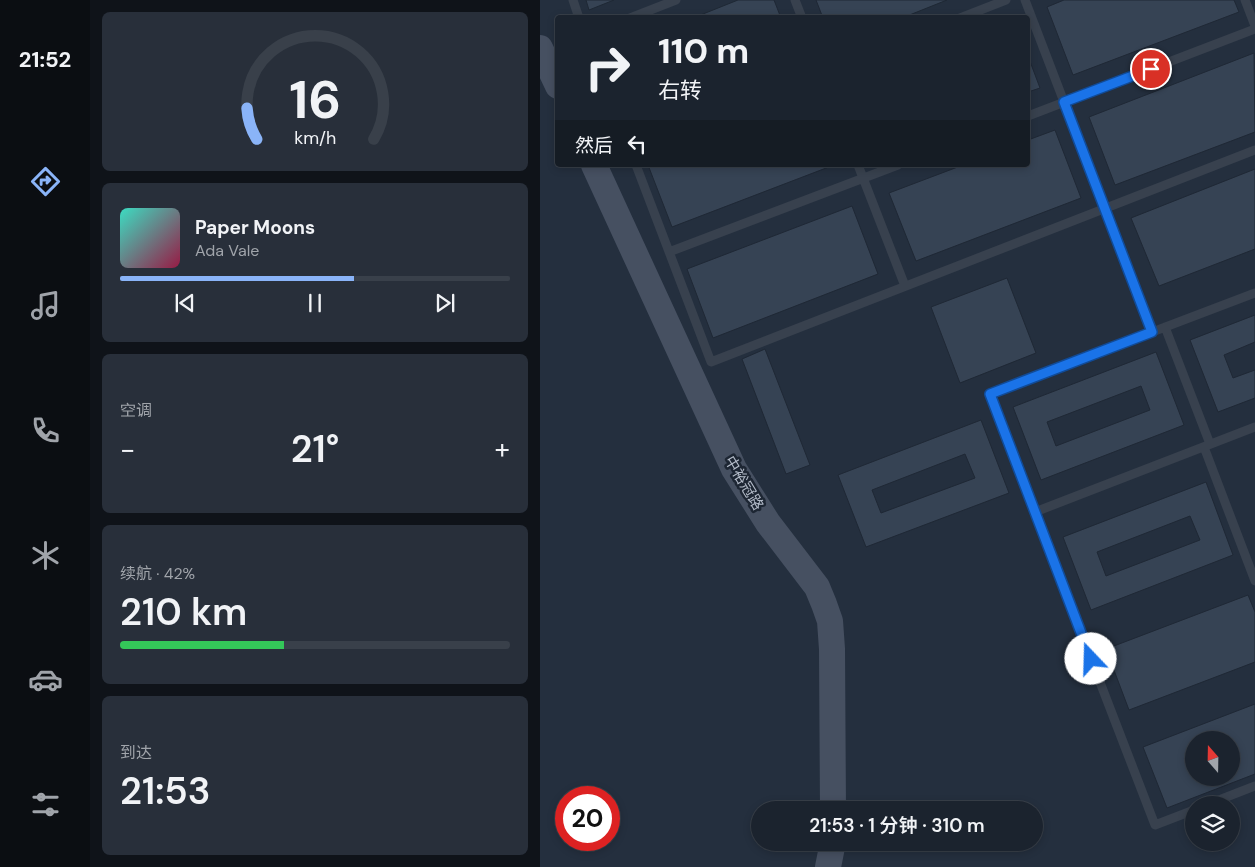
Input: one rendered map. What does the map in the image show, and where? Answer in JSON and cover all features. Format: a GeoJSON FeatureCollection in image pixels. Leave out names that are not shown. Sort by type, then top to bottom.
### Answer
{"type":"FeatureCollection","features":[{"type":"Feature","properties":{"kind":"street"},"geometry":{"type":"LineString","coordinates":[[540,48],[555,80]]}},
{"type":"Feature","properties":{"kind":"street","name":"中裕冠路"},"geometry":{"type":"LineString","coordinates":[[595,167],[734,469],[768,522],[817,587],[830,620],[832,649],[832,801]]}},
{"type":"Feature","properties":{"kind":"street"},"geometry":{"type":"LineString","coordinates":[[828,867],[831,851]]}},
{"type":"Feature","properties":{"kind":"lane"},"geometry":{"type":"LineString","coordinates":[[573,0],[579,15]]}},
{"type":"Feature","properties":{"kind":"lane"},"geometry":{"type":"LineString","coordinates":[[638,15],[676,0]]}},
{"type":"Feature","properties":{"kind":"lane"},"geometry":{"type":"LineString","coordinates":[[796,0],[801,15]]}},
{"type":"Feature","properties":{"kind":"lane"},"geometry":{"type":"LineString","coordinates":[[968,15],[1006,0]]}},
{"type":"Feature","properties":{"kind":"lane"},"geometry":{"type":"LineString","coordinates":[[1025,0],[1152,332]]}},
{"type":"Feature","properties":{"kind":"lane"},"geometry":{"type":"LineString","coordinates":[[1030,115],[1255,27],[1245,0]]}},
{"type":"Feature","properties":{"kind":"lane"},"geometry":{"type":"LineString","coordinates":[[637,167],[711,362],[1255,150]]}},
{"type":"Feature","properties":{"kind":"lane"},"geometry":{"type":"LineString","coordinates":[[859,167],[904,286]]}},
{"type":"Feature","properties":{"kind":"lane"},"geometry":{"type":"LineString","coordinates":[[669,252],[893,167]]}},
{"type":"Feature","properties":{"kind":"lane"},"geometry":{"type":"LineString","coordinates":[[1185,813],[1155,824],[990,394],[1255,293]]}},
{"type":"Feature","properties":{"kind":"lane"},"geometry":{"type":"LineString","coordinates":[[1165,327],[1255,581]]}},
{"type":"Feature","properties":{"kind":"lane"},"geometry":{"type":"LineString","coordinates":[[1035,512],[1255,427]]}},
{"type":"Feature","properties":{"kind":"lane"},"geometry":{"type":"LineString","coordinates":[[1229,796],[1255,786]]}},
{"type":"Feature","properties":{"kind":"building"},"geometry":{"type":"Polygon","coordinates":[[[586,0],[614,0],[589,10],[586,0]]]}},
{"type":"Feature","properties":{"kind":"building"},"geometry":{"type":"Polygon","coordinates":[[[738,0],[774,0],[780,15],[700,15],[738,0]]]}},
{"type":"Feature","properties":{"kind":"building"},"geometry":{"type":"Polygon","coordinates":[[[816,0],[947,0],[910,15],[822,15],[816,0]]]}},
{"type":"Feature","properties":{"kind":"building"},"geometry":{"type":"Polygon","coordinates":[[[1064,0],[1234,0],[1239,12],[1073,75],[1047,7],[1064,0]]]}},
{"type":"Feature","properties":{"kind":"building"},"geometry":{"type":"Polygon","coordinates":[[[1254,53],[1255,132],[1115,185],[1089,117],[1254,53]]]}},
{"type":"Feature","properties":{"kind":"building"},"geometry":{"type":"Polygon","coordinates":[[[1030,61],[1040,88],[1030,91],[1030,61]]]}},
{"type":"Feature","properties":{"kind":"building"},"geometry":{"type":"Polygon","coordinates":[[[1055,130],[1081,198],[916,261],[889,193],[958,167],[1030,167],[1030,139],[1055,130]]]}},
{"type":"Feature","properties":{"kind":"building"},"geometry":{"type":"Polygon","coordinates":[[[649,167],[829,167],[672,227],[649,167]]]}},
{"type":"Feature","properties":{"kind":"building"},"geometry":{"type":"Polygon","coordinates":[[[1255,169],[1255,249],[1159,286],[1131,218],[1255,169]]]}},
{"type":"Feature","properties":{"kind":"building"},"geometry":{"type":"Polygon","coordinates":[[[852,206],[878,274],[713,338],[687,269],[852,206]]]}},
{"type":"Feature","properties":{"kind":"building"},"geometry":{"type":"Polygon","coordinates":[[[1007,278],[1036,353],[960,383],[931,307],[1007,278]]]}},
{"type":"Feature","properties":{"kind":"building"},"geometry":{"type":"Polygon","coordinates":[[[1255,315],[1255,342],[1224,355],[1233,378],[1255,370],[1255,398],[1218,412],[1190,340],[1255,315]]]}},
{"type":"Feature","properties":{"kind":"building"},"geometry":{"type":"Polygon","coordinates":[[[765,349],[810,465],[786,474],[742,359],[765,349]]]}},
{"type":"Feature","properties":{"kind":"building"},"geometry":{"type":"Polygon","coordinates":[[[1156,352],[1184,425],[1041,480],[1013,407],[1156,352]],[[1141,386],[1047,422],[1056,446],[1150,410],[1141,386]]]}},
{"type":"Feature","properties":{"kind":"building"},"geometry":{"type":"Polygon","coordinates":[[[981,420],[1009,493],[866,547],[838,475],[981,420]],[[965,454],[872,490],[881,513],[975,478],[965,454]]]}},
{"type":"Feature","properties":{"kind":"building"},"geometry":{"type":"Polygon","coordinates":[[[1206,482],[1233,555],[1091,610],[1063,537],[1206,482]],[[1190,516],[1097,552],[1106,576],[1200,540],[1190,516]]]}},
{"type":"Feature","properties":{"kind":"building"},"geometry":{"type":"Polygon","coordinates":[[[1248,595],[1255,612],[1255,662],[1129,710],[1106,649],[1248,595]]]}},
{"type":"Feature","properties":{"kind":"building"},"geometry":{"type":"Polygon","coordinates":[[[1255,704],[1255,774],[1240,780],[1240,731],[1185,731],[1185,786],[1224,786],[1198,796],[1185,796],[1185,801],[1167,808],[1143,747],[1255,704]]]}},
{"type":"Feature","properties":{"kind":"route"},"geometry":{"type":"LineString","coordinates":[[1091,659],[990,394],[1152,332],[1064,102],[1151,69]]}}]}
